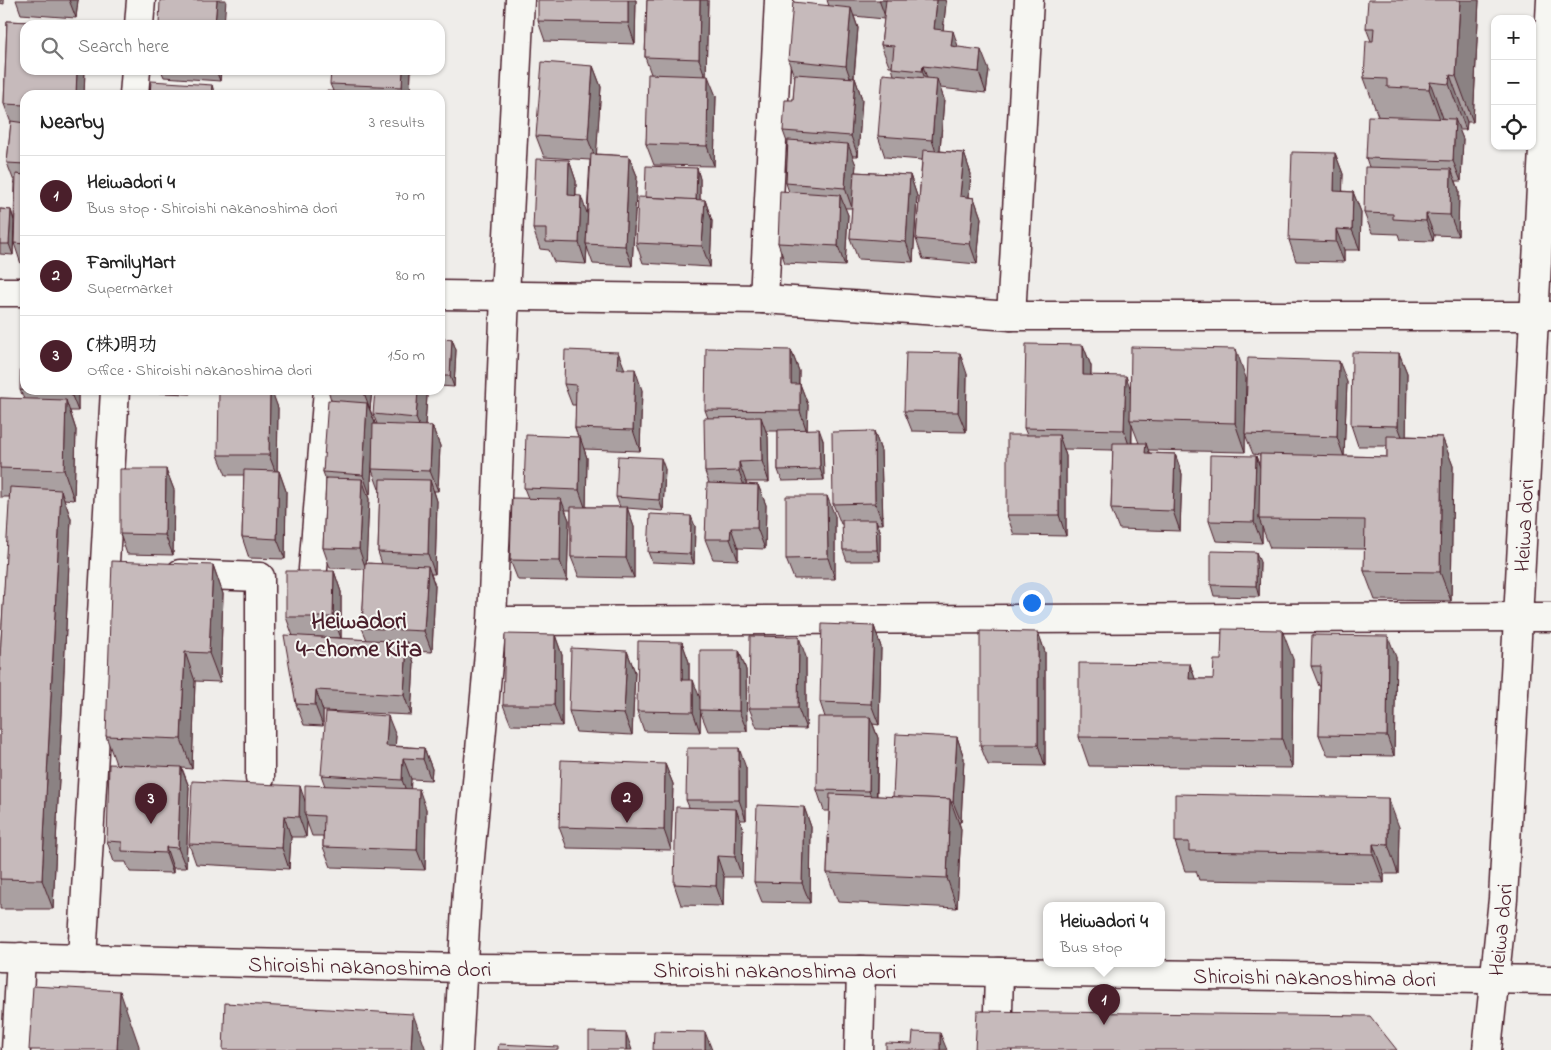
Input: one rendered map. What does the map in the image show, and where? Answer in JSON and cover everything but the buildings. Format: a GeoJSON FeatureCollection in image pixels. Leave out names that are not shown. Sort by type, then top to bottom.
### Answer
{"type":"FeatureCollection","features":[{"type":"Feature","properties":{"kind":"street"},"geometry":{"type":"LineString","coordinates":[[139,20],[141,0]]}},
{"type":"Feature","properties":{"kind":"street"},"geometry":{"type":"LineString","coordinates":[[458,1050],[467,890],[492,621],[505,295],[520,0]]}},
{"type":"Feature","properties":{"kind":"street"},"geometry":{"type":"LineString","coordinates":[[764,300],[779,0]]}},
{"type":"Feature","properties":{"kind":"street"},"geometry":{"type":"LineString","coordinates":[[1011,316],[1029,0]]}},
{"type":"Feature","properties":{"kind":"street","name":"Heiwa dori"},"geometry":{"type":"LineString","coordinates":[[1487,1050],[1503,899],[1517,616],[1542,316],[1551,0]]}},
{"type":"Feature","properties":{"kind":"street"},"geometry":{"type":"LineString","coordinates":[[134,90],[136,75]]}},
{"type":"Feature","properties":{"kind":"street"},"geometry":{"type":"LineString","coordinates":[[0,292],[20,292]]}},
{"type":"Feature","properties":{"kind":"street"},"geometry":{"type":"LineString","coordinates":[[445,295],[764,300],[1011,316],[1542,316]]}},
{"type":"Feature","properties":{"kind":"street"},"geometry":{"type":"LineString","coordinates":[[82,959],[115,395]]}},
{"type":"Feature","properties":{"kind":"street"},"geometry":{"type":"LineString","coordinates":[[313,570],[328,395]]}},
{"type":"Feature","properties":{"kind":"street"},"geometry":{"type":"LineString","coordinates":[[104,571],[260,577],[260,778]]}},
{"type":"Feature","properties":{"kind":"street"},"geometry":{"type":"LineString","coordinates":[[492,621],[1551,617]]}},
{"type":"Feature","properties":{"kind":"street"},"geometry":{"type":"LineString","coordinates":[[10,957],[16,1050]]}},
{"type":"Feature","properties":{"kind":"street","name":"Shiroishi nakanoshima dori"},"geometry":{"type":"LineString","coordinates":[[10,957],[463,968],[861,970],[1551,980]]}},
{"type":"Feature","properties":{"kind":"street"},"geometry":{"type":"LineString","coordinates":[[860,1050],[861,970]]}},
{"type":"Feature","properties":{"kind":"street"},"geometry":{"type":"LineString","coordinates":[[998,1045],[999,972]]}},
{"type":"Feature","properties":{"kind":"place","name":"FamilyMart"},"geometry":{"type":"Point","coordinates":[627,823]}},
{"type":"Feature","properties":{"kind":"place","name":"(株)明功"},"geometry":{"type":"Point","coordinates":[151,824]}},
{"type":"Feature","properties":{"kind":"place","name":"Heiwadori 4"},"geometry":{"type":"Point","coordinates":[1104,1025]}},
{"type":"Feature","properties":{"kind":"district","name":"Heiwadori 4-chome Kita"},"geometry":{"type":"Point","coordinates":[359,634]}}]}
